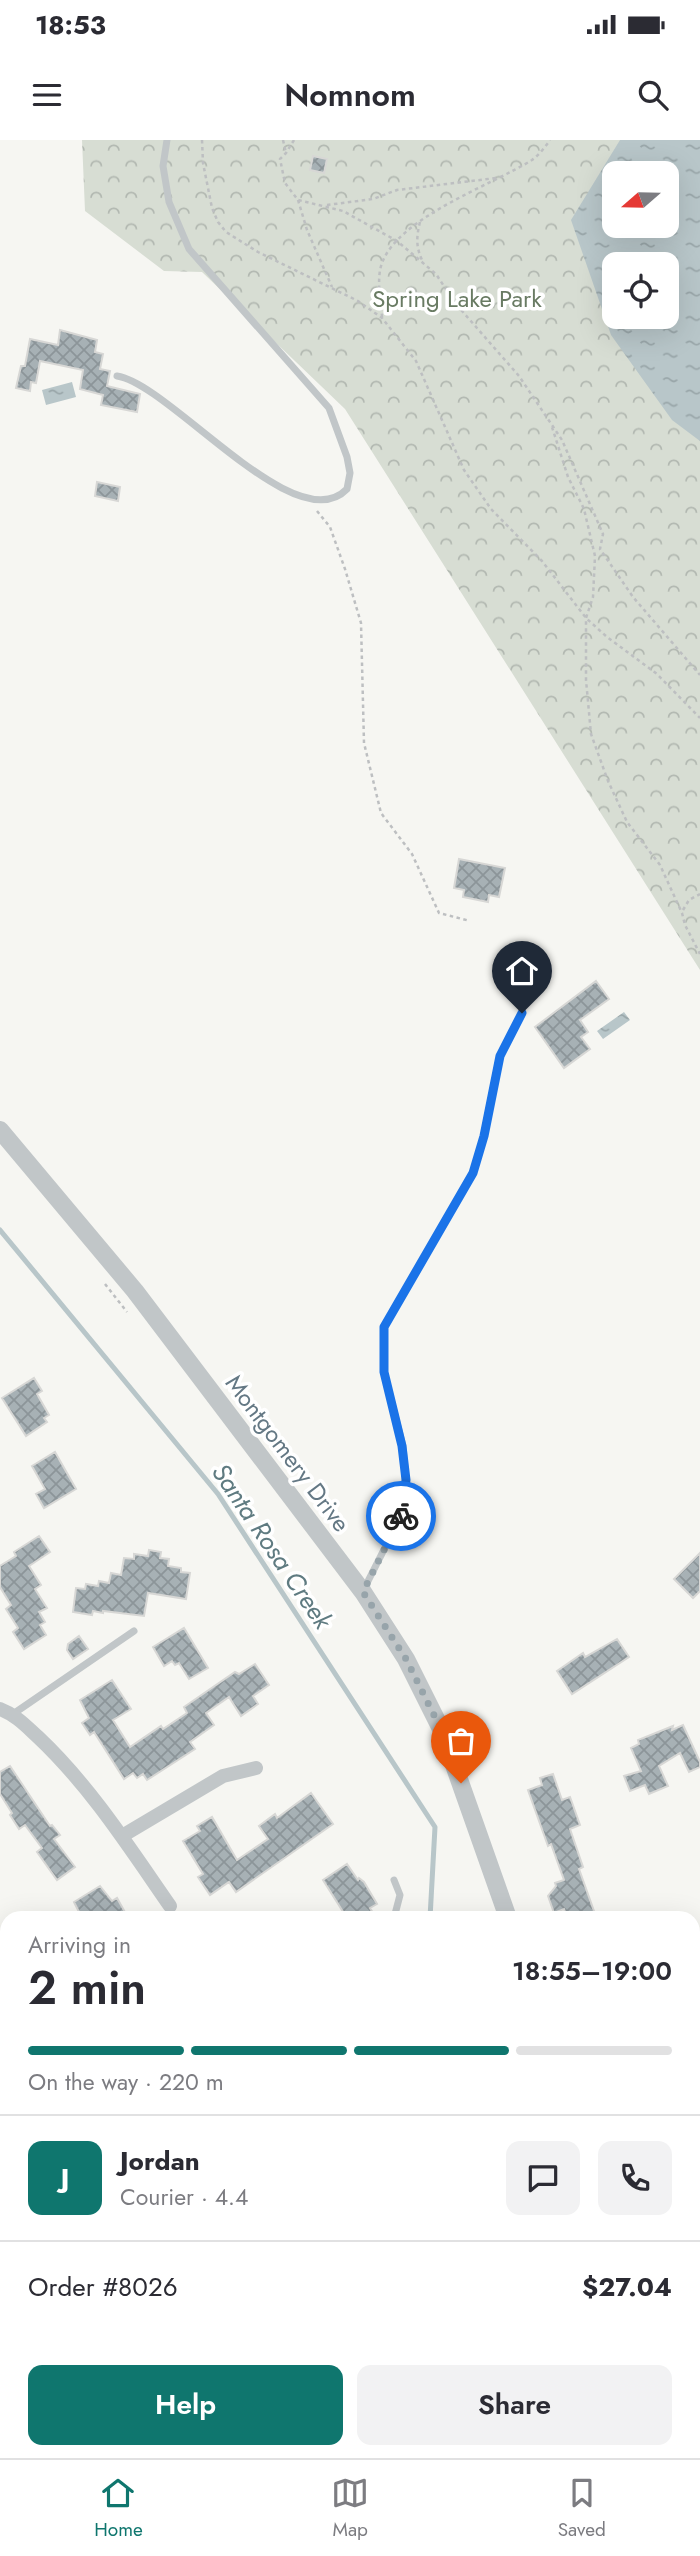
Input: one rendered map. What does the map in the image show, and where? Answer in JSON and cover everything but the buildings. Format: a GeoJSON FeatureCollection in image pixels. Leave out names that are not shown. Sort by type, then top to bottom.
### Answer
{"type":"FeatureCollection","features":[{"type":"Feature","properties":{"kind":"street","name":"Montgomery Drive"},"geometry":{"type":"LineString","coordinates":[[0,1130],[135,1291],[363,1592],[406,1659],[442,1731],[506,1911]]}},
{"type":"Feature","properties":{"kind":"street"},"geometry":{"type":"LineString","coordinates":[[6,1711],[66,1764],[122,1836],[170,1906]]}},
{"type":"Feature","properties":{"kind":"street"},"geometry":{"type":"LineString","coordinates":[[122,1836],[223,1776],[256,1768]]}},
{"type":"Feature","properties":{"kind":"lane"},"geometry":{"type":"LineString","coordinates":[[117,376],[140,384],[222,448],[279,486],[309,499],[331,500],[347,489],[350,473],[347,457],[329,408],[189,249],[169,202],[163,166],[167,140]]}},
{"type":"Feature","properties":{"kind":"lane"},"geometry":{"type":"LineString","coordinates":[[363,1592],[401,1516],[406,1480],[402,1446],[384,1372],[384,1327],[473,1173],[484,1136],[500,1056],[522,1013]]}},
{"type":"Feature","properties":{"kind":"lane"},"geometry":{"type":"LineString","coordinates":[[6,1711],[134,1632]]}},
{"type":"Feature","properties":{"kind":"lane"},"geometry":{"type":"LineString","coordinates":[[394,1880],[400,1895],[396,1911]]}},
{"type":"Feature","properties":{"kind":"path"},"geometry":{"type":"LineString","coordinates":[[202,140],[203,163],[212,208],[226,232],[258,253],[358,301],[382,318],[416,361],[464,470],[484,499],[542,561],[586,618],[657,674],[700,718]]}},
{"type":"Feature","properties":{"kind":"path"},"geometry":{"type":"LineString","coordinates":[[283,140],[286,153]]}},
{"type":"Feature","properties":{"kind":"path"},"geometry":{"type":"LineString","coordinates":[[294,140],[280,159],[285,183],[298,200],[307,230],[332,287]]}},
{"type":"Feature","properties":{"kind":"path"},"geometry":{"type":"LineString","coordinates":[[382,318],[382,263],[397,241],[430,214],[535,158],[550,140]]}},
{"type":"Feature","properties":{"kind":"path"},"geometry":{"type":"LineString","coordinates":[[322,206],[373,200],[397,190],[499,177]]}},
{"type":"Feature","properties":{"kind":"path"},"geometry":{"type":"LineString","coordinates":[[298,200],[343,211],[397,241],[436,274],[455,303],[519,376],[562,440],[603,534],[600,549],[633,597],[700,675]]}},
{"type":"Feature","properties":{"kind":"path"},"geometry":{"type":"LineString","coordinates":[[420,222],[416,235],[417,249],[423,263]]}},
{"type":"Feature","properties":{"kind":"path"},"geometry":{"type":"LineString","coordinates":[[550,423],[568,477],[584,509],[595,556],[593,597],[586,618],[586,680],[591,734],[627,822],[660,865],[700,954]]}},
{"type":"Feature","properties":{"kind":"path"},"geometry":{"type":"LineString","coordinates":[[309,499],[330,527],[360,623],[364,743],[381,813],[412,854],[439,913],[470,921]]}},
{"type":"Feature","properties":{"kind":"path"},"geometry":{"type":"LineString","coordinates":[[682,913],[683,906],[700,894]]}},
{"type":"Feature","properties":{"kind":"path"},"geometry":{"type":"LineString","coordinates":[[103,1282],[129,1314]]}},
{"type":"Feature","properties":{"kind":"green space","name":"Spring Lake Park"},"geometry":{"type":"Polygon","coordinates":[[[82,140],[700,140],[700,970],[345,409],[202,272],[164,271],[85,211],[82,140]]]}},
{"type":"Feature","properties":{"kind":"water"},"geometry":{"type":"Polygon","coordinates":[[[620,140],[700,140],[700,441],[672,420],[609,329],[679,329],[679,252],[602,252],[602,309],[571,220],[602,169],[602,238],[679,238],[679,161],[607,161],[620,140]]]}},
{"type":"Feature","properties":{"kind":"water"},"geometry":{"type":"Polygon","coordinates":[[[72,382],[76,397],[46,405],[42,390],[72,382]]]}},
{"type":"Feature","properties":{"kind":"water"},"geometry":{"type":"Polygon","coordinates":[[[624,1012],[630,1020],[603,1039],[597,1031],[624,1012]]]}},
{"type":"Feature","properties":{"kind":"waterway","name":"Santa Rosa Creek"},"geometry":{"type":"LineString","coordinates":[[0,1230],[218,1494],[435,1827],[430,1911]]}},
{"type":"Feature","properties":{"kind":"way so far"},"geometry":{"type":"LineString","coordinates":[[401,1516],[363,1592],[406,1659],[442,1731],[461,1783]]}},
{"type":"Feature","properties":{"kind":"route"},"geometry":{"type":"LineString","coordinates":[[401,1516],[406,1480],[402,1446],[384,1372],[384,1327],[473,1173],[484,1136],[500,1056],[522,1013]]}}]}
